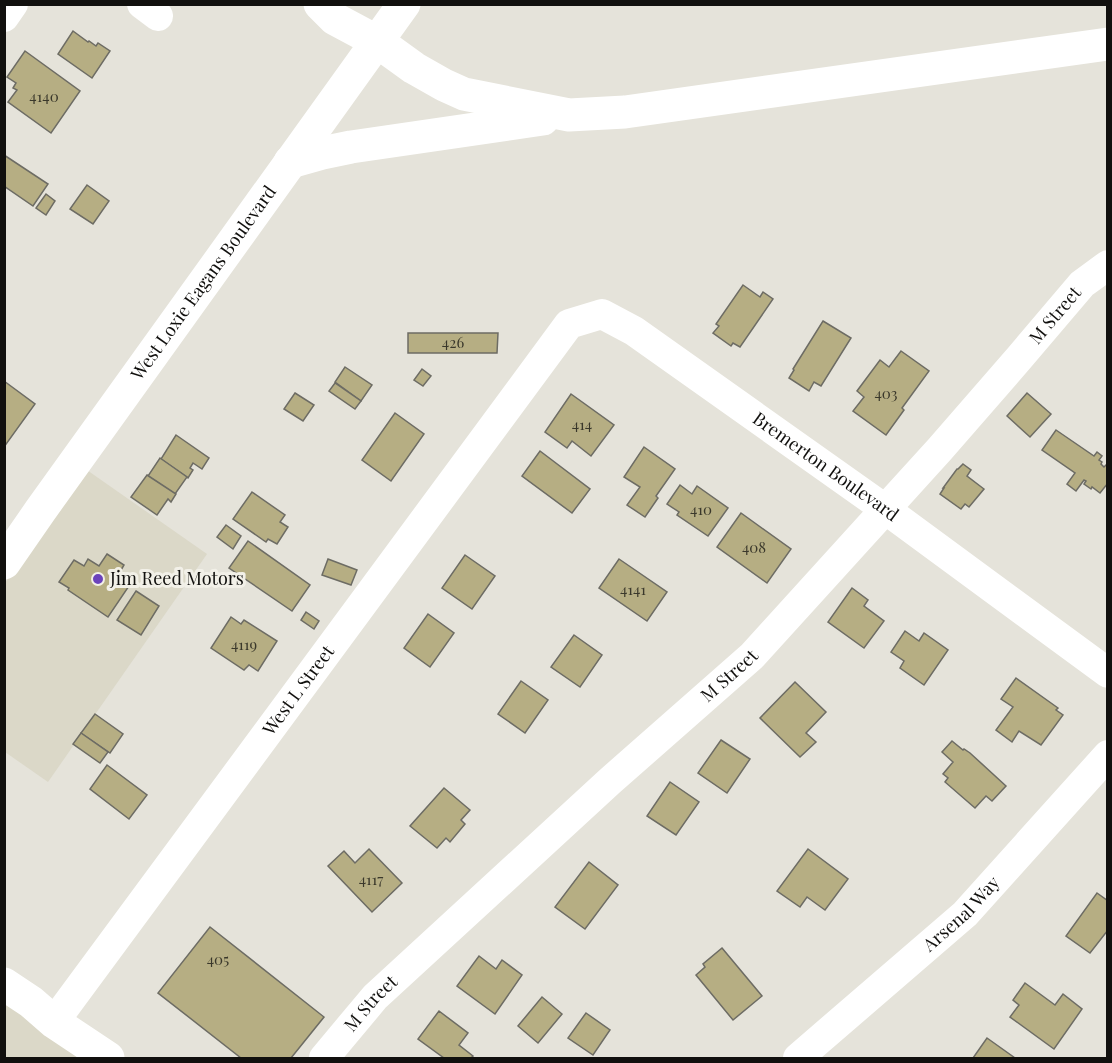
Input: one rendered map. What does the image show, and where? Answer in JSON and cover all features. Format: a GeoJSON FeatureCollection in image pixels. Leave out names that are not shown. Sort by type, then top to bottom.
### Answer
{"type":"FeatureCollection","features":[{"type":"Feature","properties":{"kind":"main road"},"geometry":{"type":"LineString","coordinates":[[320,4],[335,19],[378,42],[424,74],[464,94],[569,115]]}},
{"type":"Feature","properties":{"kind":"main road","name":"West Loxie Eagans Boulevard"},"geometry":{"type":"LineString","coordinates":[[4,563],[404,4]]}},
{"type":"Feature","properties":{"kind":"main road"},"geometry":{"type":"LineString","coordinates":[[290,162],[351,147],[569,115],[625,112],[1107,44]]}},
{"type":"Feature","properties":{"kind":"main road"},"geometry":{"type":"LineString","coordinates":[[4,984],[108,1059]]}},
{"type":"Feature","properties":{"kind":"street"},"geometry":{"type":"LineString","coordinates":[[4,17],[13,4]]}},
{"type":"Feature","properties":{"kind":"street","name":"M Street"},"geometry":{"type":"LineString","coordinates":[[324,1059],[375,997],[610,780],[752,656],[940,449],[1082,284],[1107,265]]}},
{"type":"Feature","properties":{"kind":"street","name":"Bremerton Boulevard"},"geometry":{"type":"LineString","coordinates":[[543,358],[568,324],[602,314],[634,331],[885,509],[1107,673]]}},
{"type":"Feature","properties":{"kind":"street","name":"West L Street"},"geometry":{"type":"LineString","coordinates":[[54,1022],[543,358]]}},
{"type":"Feature","properties":{"kind":"street","name":"Arsenal Way"},"geometry":{"type":"LineString","coordinates":[[798,1059],[965,914],[1107,755]]}},
{"type":"Feature","properties":{"kind":"shaded area"},"geometry":{"type":"Polygon","coordinates":[[[84,468],[207,554],[48,782],[5,752],[5,583],[84,468]]]}},
{"type":"Feature","properties":{"kind":"shaded area"},"geometry":{"type":"Polygon","coordinates":[[[4,984],[108,1058],[5,1058],[4,984]]]}},
{"type":"Feature","properties":{"kind":"building"},"geometry":{"type":"Polygon","coordinates":[[[73,31],[88,42],[96,46],[98,43],[110,51],[92,78],[58,54],[73,31]]]}},
{"type":"Feature","properties":{"kind":"building"},"geometry":{"type":"Polygon","coordinates":[[[25,51],[80,91],[51,133],[8,102],[17,90],[13,88],[16,83],[7,77],[25,51]]]}},
{"type":"Feature","properties":{"kind":"building"},"geometry":{"type":"Polygon","coordinates":[[[4,155],[48,184],[33,206],[4,186],[4,155]]]}},
{"type":"Feature","properties":{"kind":"building"},"geometry":{"type":"Polygon","coordinates":[[[87,185],[109,201],[93,224],[70,209],[87,185]]]}},
{"type":"Feature","properties":{"kind":"building"},"geometry":{"type":"Polygon","coordinates":[[[46,194],[55,201],[46,215],[36,208],[46,194]]]}},
{"type":"Feature","properties":{"kind":"building"},"geometry":{"type":"Polygon","coordinates":[[[743,285],[760,297],[763,292],[773,299],[740,347],[733,343],[731,346],[713,333],[719,326],[716,324],[743,285]]]}},
{"type":"Feature","properties":{"kind":"building"},"geometry":{"type":"Polygon","coordinates":[[[823,321],[851,338],[821,386],[814,382],[809,391],[789,378],[823,321]]]}},
{"type":"Feature","properties":{"kind":"building"},"geometry":{"type":"Polygon","coordinates":[[[408,333],[498,333],[497,353],[408,353],[408,333]]]}},
{"type":"Feature","properties":{"kind":"building"},"geometry":{"type":"Polygon","coordinates":[[[901,351],[929,371],[886,435],[853,411],[864,397],[857,391],[880,360],[889,367],[901,351]]]}},
{"type":"Feature","properties":{"kind":"building"},"geometry":{"type":"Polygon","coordinates":[[[345,367],[372,385],[361,401],[335,382],[345,367]]]}},
{"type":"Feature","properties":{"kind":"building"},"geometry":{"type":"Polygon","coordinates":[[[422,369],[431,376],[423,386],[414,380],[422,369]]]}},
{"type":"Feature","properties":{"kind":"building"},"geometry":{"type":"Polygon","coordinates":[[[4,381],[35,404],[4,447],[4,381]]]}},
{"type":"Feature","properties":{"kind":"building"},"geometry":{"type":"Polygon","coordinates":[[[335,383],[361,401],[355,409],[329,391],[335,383]]]}},
{"type":"Feature","properties":{"kind":"building"},"geometry":{"type":"Polygon","coordinates":[[[295,393],[314,405],[303,421],[284,409],[295,393]]]}},
{"type":"Feature","properties":{"kind":"building"},"geometry":{"type":"Polygon","coordinates":[[[1027,393],[1051,414],[1030,437],[1007,416],[1027,393]]]}},
{"type":"Feature","properties":{"kind":"building"},"geometry":{"type":"Polygon","coordinates":[[[571,394],[614,425],[591,456],[572,441],[567,448],[545,432],[571,394]]]}},
{"type":"Feature","properties":{"kind":"building"},"geometry":{"type":"Polygon","coordinates":[[[395,413],[424,434],[391,481],[362,460],[395,413]]]}},
{"type":"Feature","properties":{"kind":"building"},"geometry":{"type":"Polygon","coordinates":[[[1056,430],[1094,456],[1097,452],[1102,456],[1099,460],[1104,467],[1108,463],[1108,483],[1100,493],[1084,484],[1086,481],[1084,480],[1076,491],[1067,484],[1075,473],[1042,450],[1056,430]]]}},
{"type":"Feature","properties":{"kind":"building"},"geometry":{"type":"Polygon","coordinates":[[[176,435],[209,458],[202,469],[193,463],[190,468],[193,470],[188,478],[161,459],[176,435]]]}},
{"type":"Feature","properties":{"kind":"building"},"geometry":{"type":"Polygon","coordinates":[[[644,447],[675,469],[656,496],[658,498],[645,517],[627,505],[640,487],[624,477],[644,447]]]}},
{"type":"Feature","properties":{"kind":"building"},"geometry":{"type":"Polygon","coordinates":[[[540,451],[590,489],[572,513],[522,476],[540,451]]]}},
{"type":"Feature","properties":{"kind":"building"},"geometry":{"type":"Polygon","coordinates":[[[160,458],[187,477],[175,494],[148,476],[160,458]]]}},
{"type":"Feature","properties":{"kind":"building"},"geometry":{"type":"Polygon","coordinates":[[[963,464],[971,470],[967,476],[984,489],[969,507],[965,504],[961,509],[940,494],[963,464]]]}},
{"type":"Feature","properties":{"kind":"building"},"geometry":{"type":"Polygon","coordinates":[[[147,475],[176,494],[171,502],[168,499],[157,515],[131,497],[147,475]]]}},
{"type":"Feature","properties":{"kind":"building"},"geometry":{"type":"Polygon","coordinates":[[[680,485],[692,494],[697,486],[728,508],[708,536],[677,515],[679,512],[667,504],[680,485]]]}},
{"type":"Feature","properties":{"kind":"building"},"geometry":{"type":"Polygon","coordinates":[[[252,492],[285,515],[280,522],[288,527],[277,544],[268,539],[266,542],[233,519],[252,492]]]}},
{"type":"Feature","properties":{"kind":"building"},"geometry":{"type":"Polygon","coordinates":[[[741,513],[791,549],[767,583],[717,547],[741,513]]]}},
{"type":"Feature","properties":{"kind":"building"},"geometry":{"type":"Polygon","coordinates":[[[226,525],[241,536],[233,549],[217,537],[226,525]]]}},
{"type":"Feature","properties":{"kind":"building"},"geometry":{"type":"Polygon","coordinates":[[[248,541],[310,585],[292,611],[229,568],[248,541]]]}},
{"type":"Feature","properties":{"kind":"building"},"geometry":{"type":"Polygon","coordinates":[[[107,554],[124,565],[117,577],[129,586],[108,617],[59,582],[74,560],[84,566],[88,559],[99,566],[107,554]]]}},
{"type":"Feature","properties":{"kind":"building"},"geometry":{"type":"Polygon","coordinates":[[[465,555],[495,576],[472,609],[442,588],[465,555]]]}},
{"type":"Feature","properties":{"kind":"building"},"geometry":{"type":"Polygon","coordinates":[[[328,559],[357,570],[351,585],[322,575],[328,559]]]}},
{"type":"Feature","properties":{"kind":"building"},"geometry":{"type":"Polygon","coordinates":[[[619,559],[667,592],[647,621],[599,588],[619,559]]]}},
{"type":"Feature","properties":{"kind":"building"},"geometry":{"type":"Polygon","coordinates":[[[852,588],[868,600],[864,606],[884,621],[864,648],[828,622],[852,588]]]}},
{"type":"Feature","properties":{"kind":"building"},"geometry":{"type":"Polygon","coordinates":[[[136,591],[159,606],[141,635],[117,620],[136,591]]]}},
{"type":"Feature","properties":{"kind":"building"},"geometry":{"type":"Polygon","coordinates":[[[306,612],[319,621],[314,629],[301,620],[306,612]]]}},
{"type":"Feature","properties":{"kind":"building"},"geometry":{"type":"Polygon","coordinates":[[[428,614],[454,633],[430,667],[404,648],[428,614]]]}},
{"type":"Feature","properties":{"kind":"building"},"geometry":{"type":"Polygon","coordinates":[[[231,617],[241,624],[244,620],[277,641],[258,671],[249,665],[244,670],[211,648],[231,617]]]}},
{"type":"Feature","properties":{"kind":"building"},"geometry":{"type":"Polygon","coordinates":[[[905,631],[919,641],[924,633],[948,650],[924,685],[900,668],[904,661],[891,652],[905,631]]]}},
{"type":"Feature","properties":{"kind":"building"},"geometry":{"type":"Polygon","coordinates":[[[574,635],[602,655],[580,687],[551,667],[574,635]]]}},
{"type":"Feature","properties":{"kind":"building"},"geometry":{"type":"Polygon","coordinates":[[[1016,678],[1058,708],[1056,710],[1063,715],[1041,745],[1019,731],[1012,742],[996,730],[1013,707],[1001,699],[1016,678]]]}},
{"type":"Feature","properties":{"kind":"building"},"geometry":{"type":"Polygon","coordinates":[[[521,681],[548,700],[525,733],[498,714],[521,681]]]}},
{"type":"Feature","properties":{"kind":"building"},"geometry":{"type":"Polygon","coordinates":[[[795,682],[826,712],[806,733],[816,742],[800,757],[760,718],[795,682]]]}},
{"type":"Feature","properties":{"kind":"building"},"geometry":{"type":"Polygon","coordinates":[[[95,714],[123,734],[110,753],[81,733],[95,714]]]}},
{"type":"Feature","properties":{"kind":"building"},"geometry":{"type":"Polygon","coordinates":[[[81,733],[108,752],[100,763],[73,744],[81,733]]]}},
{"type":"Feature","properties":{"kind":"building"},"geometry":{"type":"Polygon","coordinates":[[[721,740],[750,759],[727,793],[698,773],[721,740]]]}},
{"type":"Feature","properties":{"kind":"building"},"geometry":{"type":"Polygon","coordinates":[[[952,741],[970,753],[1006,786],[992,801],[986,796],[975,808],[945,782],[948,778],[943,774],[953,762],[942,752],[952,741]]]}},
{"type":"Feature","properties":{"kind":"building"},"geometry":{"type":"Polygon","coordinates":[[[107,765],[147,795],[129,819],[90,789],[107,765]]]}},
{"type":"Feature","properties":{"kind":"building"},"geometry":{"type":"Polygon","coordinates":[[[670,782],[699,802],[676,835],[647,816],[670,782]]]}},
{"type":"Feature","properties":{"kind":"building"},"geometry":{"type":"Polygon","coordinates":[[[444,788],[470,810],[461,820],[465,824],[450,842],[446,838],[437,848],[410,826],[444,788]]]}},
{"type":"Feature","properties":{"kind":"building"},"geometry":{"type":"Polygon","coordinates":[[[369,849],[402,883],[372,912],[328,866],[344,851],[355,863],[369,849]]]}},
{"type":"Feature","properties":{"kind":"building"},"geometry":{"type":"Polygon","coordinates":[[[808,849],[848,879],[825,910],[807,897],[800,907],[777,891],[808,849]]]}},
{"type":"Feature","properties":{"kind":"building"},"geometry":{"type":"Polygon","coordinates":[[[589,862],[618,885],[585,929],[555,907],[589,862]]]}},
{"type":"Feature","properties":{"kind":"building"},"geometry":{"type":"Polygon","coordinates":[[[1097,893],[1108,901],[1108,930],[1090,953],[1066,936],[1097,893]]]}},
{"type":"Feature","properties":{"kind":"building"},"geometry":{"type":"Polygon","coordinates":[[[210,927],[324,1017],[291,1058],[241,1058],[158,993],[210,927]]]}},
{"type":"Feature","properties":{"kind":"building"},"geometry":{"type":"Polygon","coordinates":[[[722,948],[762,996],[733,1020],[696,975],[705,967],[703,964],[722,948]]]}},
{"type":"Feature","properties":{"kind":"building"},"geometry":{"type":"Polygon","coordinates":[[[479,956],[496,969],[502,960],[522,975],[495,1014],[457,986],[479,956]]]}},
{"type":"Feature","properties":{"kind":"building"},"geometry":{"type":"Polygon","coordinates":[[[1025,983],[1055,1005],[1063,994],[1082,1009],[1054,1049],[1010,1017],[1019,1005],[1013,1000],[1025,983]]]}},
{"type":"Feature","properties":{"kind":"building"},"geometry":{"type":"Polygon","coordinates":[[[542,997],[562,1014],[538,1043],[518,1026],[542,997]]]}},
{"type":"Feature","properties":{"kind":"building"},"geometry":{"type":"Polygon","coordinates":[[[439,1011],[468,1033],[459,1045],[473,1056],[471,1058],[444,1058],[418,1039],[439,1011]]]}},
{"type":"Feature","properties":{"kind":"building"},"geometry":{"type":"Polygon","coordinates":[[[586,1013],[610,1030],[593,1055],[568,1038],[586,1013]]]}},
{"type":"Feature","properties":{"kind":"building"},"geometry":{"type":"Polygon","coordinates":[[[987,1038],[1015,1058],[973,1058],[987,1038]]]}},
{"type":"Feature","properties":{"kind":"place","name":"Jim Reed Motors"},"geometry":{"type":"Point","coordinates":[98,579]}}]}
